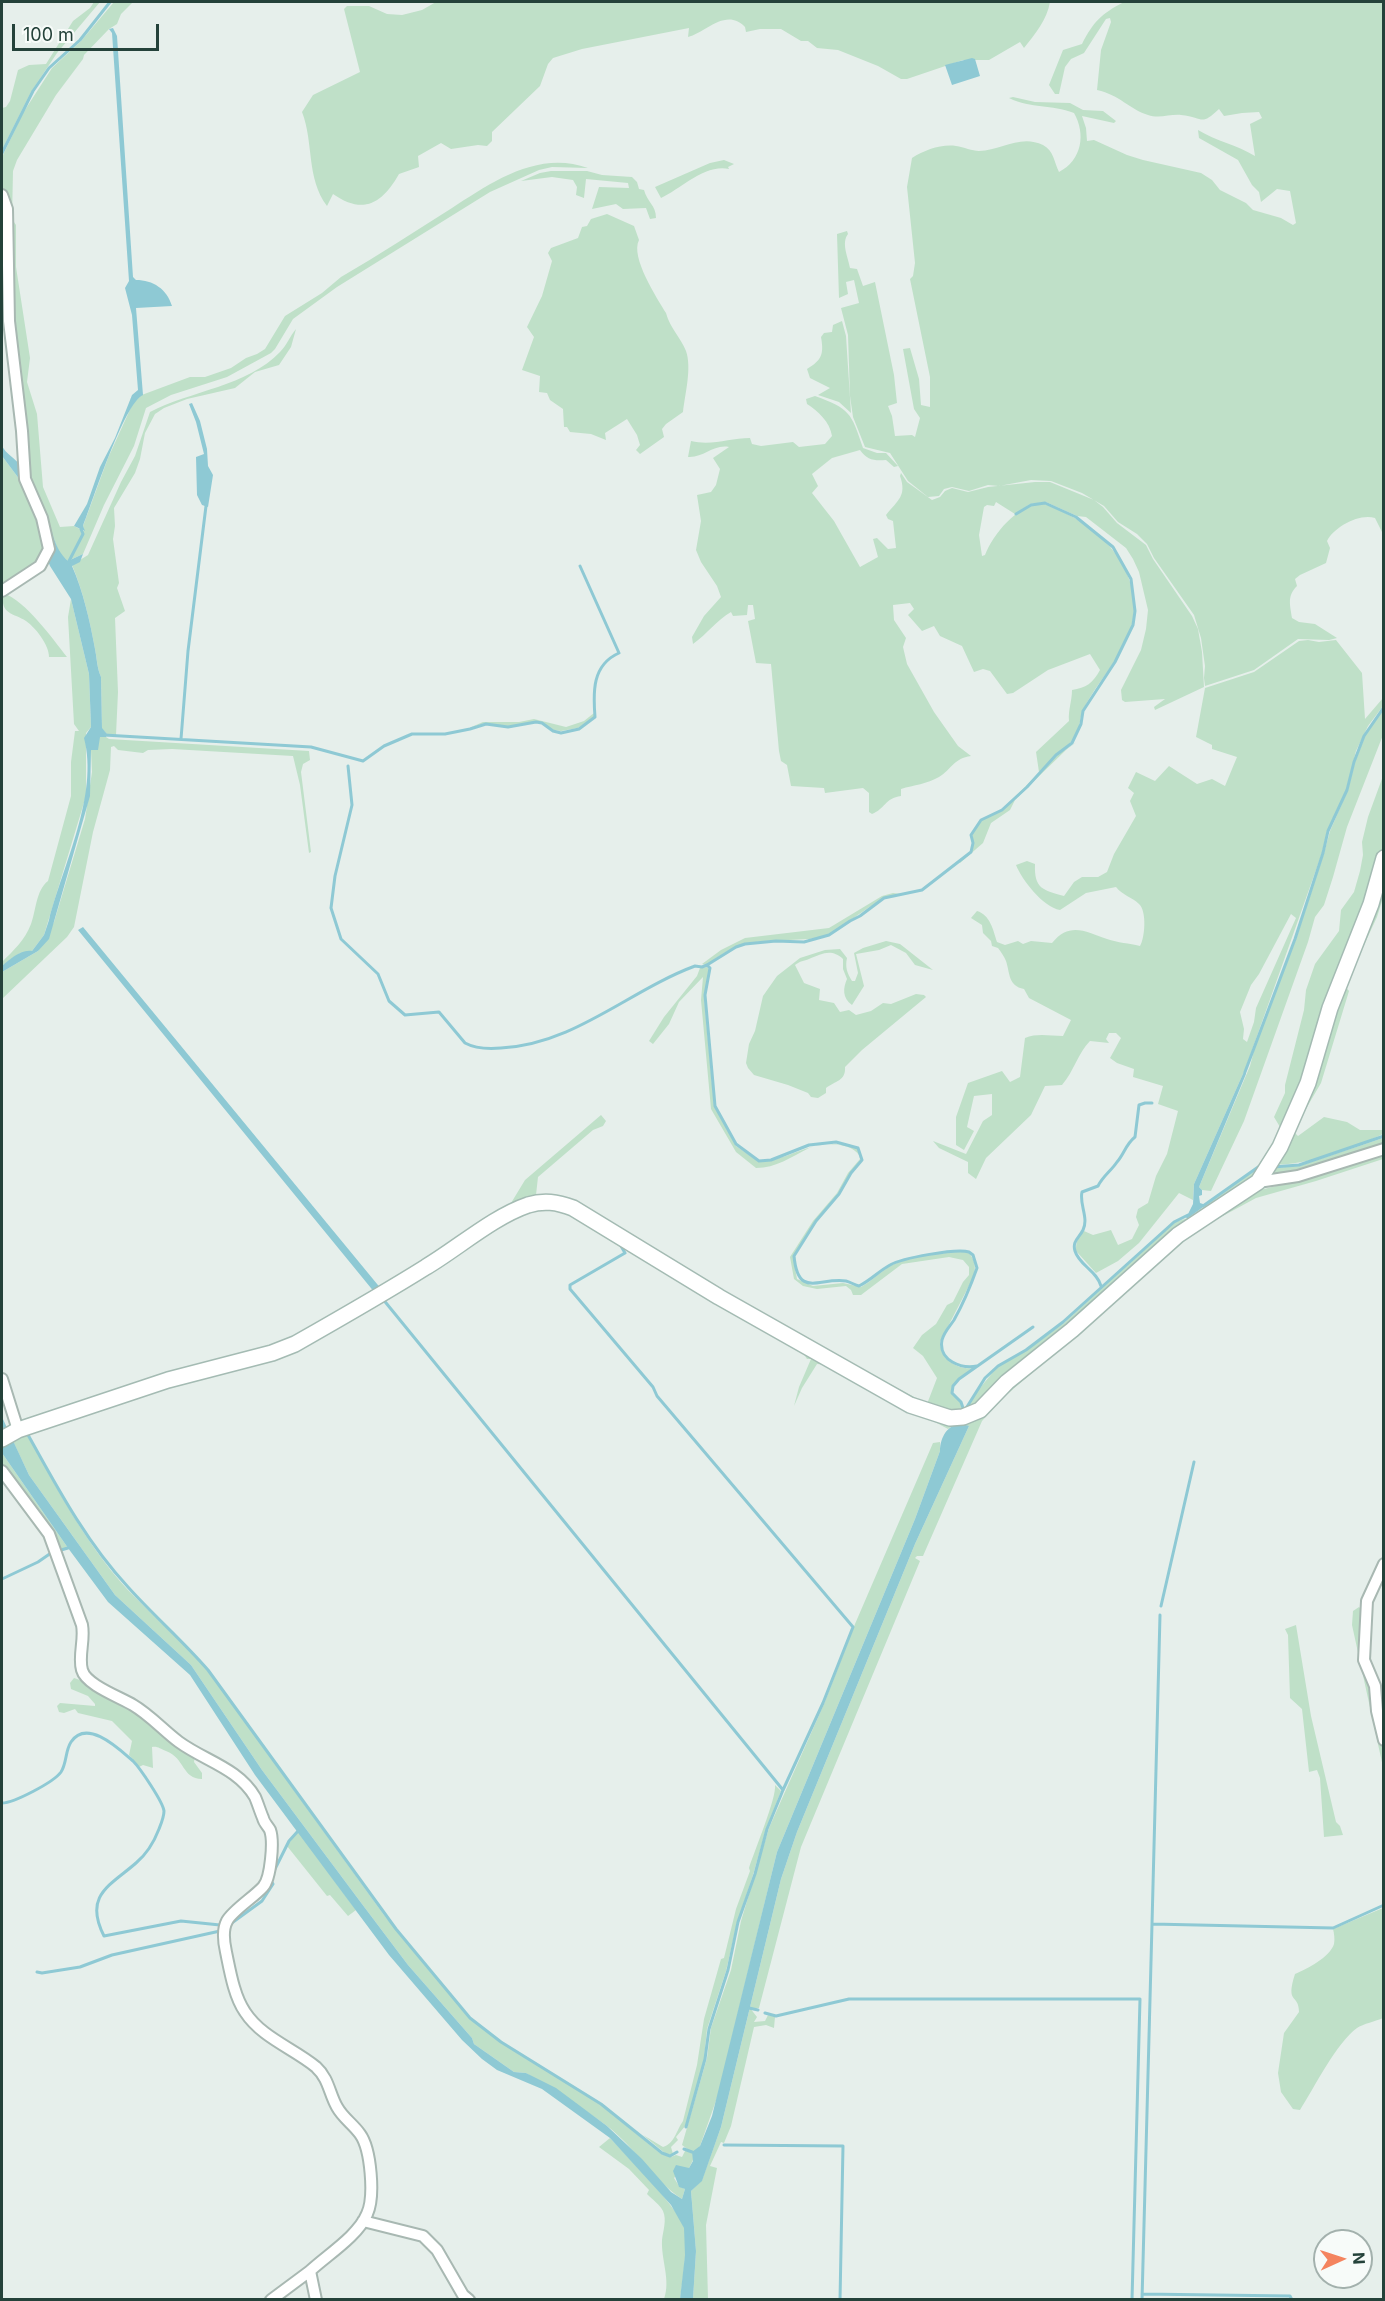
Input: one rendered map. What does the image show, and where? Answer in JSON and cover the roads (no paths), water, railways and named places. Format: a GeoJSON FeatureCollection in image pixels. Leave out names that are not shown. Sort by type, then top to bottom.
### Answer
{"type":"FeatureCollection","features":[{"type":"Feature","properties":{"kind":"street"},"geometry":{"type":"LineString","coordinates":[[2,195],[7,210],[9,321],[22,431],[25,479],[42,518],[49,549],[40,566],[2,591]]}},
{"type":"Feature","properties":{"kind":"street"},"geometry":{"type":"LineString","coordinates":[[1258,1182],[1280,1147],[1308,1083],[1330,1008],[1371,904],[1383,858]]}},
{"type":"Feature","properties":{"kind":"street"},"geometry":{"type":"LineString","coordinates":[[2,1439],[17,1430],[168,1380],[272,1353],[295,1344],[426,1267],[501,1218],[526,1206],[543,1202],[557,1202],[573,1208],[719,1298],[910,1405],[950,1418],[963,1417],[980,1410],[1006,1382],[1072,1330],[1178,1234],[1258,1182],[1298,1176],[1383,1149]]}},
{"type":"Feature","properties":{"kind":"street"},"geometry":{"type":"LineString","coordinates":[[2,1379],[17,1430]]}},
{"type":"Feature","properties":{"kind":"street"},"geometry":{"type":"LineString","coordinates":[[2,1471],[49,1534],[57,1551],[82,1625],[84,1635],[82,1670],[85,1676],[94,1684],[143,1712],[197,1754],[216,1762],[238,1777],[248,1787],[270,1830],[272,1840],[270,1868],[265,1885],[226,1922],[225,1951],[239,2002],[245,2013],[263,2032],[315,2066],[323,2074],[336,2106],[365,2143],[368,2152],[370,2197],[368,2213],[346,2241],[271,2300]]}},
{"type":"Feature","properties":{"kind":"street"},"geometry":{"type":"LineString","coordinates":[[1383,1564],[1367,1601],[1364,1660],[1375,1686],[1383,1740]]}},
{"type":"Feature","properties":{"kind":"street"},"geometry":{"type":"LineString","coordinates":[[363,2221],[423,2236],[437,2250],[469,2300]]}},
{"type":"Feature","properties":{"kind":"street"},"geometry":{"type":"LineString","coordinates":[[310,2271],[316,2300]]}},
{"type":"Feature","properties":{"kind":"water"},"geometry":{"type":"Polygon","coordinates":[[[113,28],[117,36],[133,277],[136,280],[154,284],[163,290],[172,306],[136,308],[143,395],[135,402],[118,434],[83,526],[85,531],[74,526],[87,504],[100,467],[115,438],[132,395],[138,390],[132,315],[125,288],[129,281],[112,33],[109,29],[113,28]]]}},
{"type":"Feature","properties":{"kind":"water"},"geometry":{"type":"Polygon","coordinates":[[[975,59],[980,76],[952,85],[945,65],[975,59]]]}},
{"type":"Feature","properties":{"kind":"water"},"geometry":{"type":"Polygon","coordinates":[[[192,403],[200,421],[207,449],[208,466],[213,475],[208,507],[202,505],[197,495],[196,457],[204,454],[189,404],[192,403]]]}},
{"type":"Feature","properties":{"kind":"water"},"geometry":{"type":"Polygon","coordinates":[[[2,446],[21,466],[31,481],[63,556],[68,561],[83,554],[80,562],[72,566],[91,628],[101,677],[102,728],[107,734],[106,737],[100,737],[98,750],[91,750],[90,796],[49,939],[38,951],[2,972],[2,966],[20,953],[32,951],[44,935],[83,806],[87,783],[84,738],[91,727],[89,674],[71,599],[50,566],[45,553],[40,522],[23,484],[2,456],[2,446]]]}},
{"type":"Feature","properties":{"kind":"water"},"geometry":{"type":"Polygon","coordinates":[[[83,927],[382,1290],[375,1293],[78,930],[83,927]]]}},
{"type":"Feature","properties":{"kind":"water"},"geometry":{"type":"Polygon","coordinates":[[[1246,1067],[1246,1074],[1199,1187],[1202,1190],[1202,1195],[1199,1196],[1200,1203],[1206,1205],[1186,1218],[1193,1204],[1194,1184],[1246,1067]]]}},
{"type":"Feature","properties":{"kind":"water"},"geometry":{"type":"Polygon","coordinates":[[[2,1417],[29,1475],[115,1595],[191,1665],[262,1770],[359,1900],[408,1965],[472,2038],[474,2044],[514,2072],[526,2073],[556,2088],[607,2126],[642,2159],[671,2192],[682,2199],[685,2189],[679,2187],[673,2171],[676,2165],[689,2168],[693,2161],[692,2152],[700,2146],[712,2116],[777,1852],[915,1519],[944,1434],[957,1425],[969,1426],[915,1544],[797,1832],[781,1879],[721,2127],[702,2181],[691,2191],[696,2251],[693,2299],[680,2299],[685,2255],[684,2228],[671,2205],[610,2138],[542,2089],[497,2070],[482,2059],[462,2040],[389,1955],[255,1775],[190,1675],[108,1602],[68,1548],[2,1453],[2,1417]]]}},
{"type":"Feature","properties":{"kind":"waterway"},"geometry":{"type":"LineString","coordinates":[[2,153],[33,91],[49,68],[80,40],[110,2]]}},
{"type":"Feature","properties":{"kind":"waterway"},"geometry":{"type":"LineString","coordinates":[[348,766],[352,805],[335,876],[331,908],[341,939],[378,974],[389,1001],[405,1015],[439,1012],[469,1045],[501,1048],[553,1037],[601,1015],[670,977],[695,966],[707,965],[736,947],[776,941],[804,942],[829,935],[884,898],[922,890],[971,852],[973,843],[971,835],[981,820],[1002,810],[1056,755],[1072,743],[1081,724],[1083,711],[1115,662],[1133,625],[1135,611],[1131,579],[1113,547],[1076,517],[1045,503],[1031,505],[1016,514]]}},
{"type":"Feature","properties":{"kind":"waterway"},"geometry":{"type":"LineString","coordinates":[[181,739],[188,651],[206,506]]}},
{"type":"Feature","properties":{"kind":"waterway"},"geometry":{"type":"LineString","coordinates":[[68,563],[83,534],[81,529]]}},
{"type":"Feature","properties":{"kind":"waterway"},"geometry":{"type":"LineString","coordinates":[[104,735],[311,747],[363,761],[384,746],[412,734],[445,734],[486,724],[508,727],[536,722],[561,733],[579,729],[595,717],[594,698],[599,672],[610,658],[619,653],[580,566]]}},
{"type":"Feature","properties":{"kind":"waterway"},"geometry":{"type":"LineString","coordinates":[[1245,1072],[1295,939],[1328,831],[1347,790],[1354,762],[1364,736],[1384,707]]}},
{"type":"Feature","properties":{"kind":"waterway"},"geometry":{"type":"LineString","coordinates":[[707,965],[710,968],[705,995],[715,1106],[736,1144],[759,1161],[771,1160],[809,1145],[836,1142],[858,1148],[862,1160],[851,1173],[839,1194],[816,1221],[794,1256],[800,1277],[805,1282],[811,1283],[846,1281],[859,1286],[896,1262],[942,1253],[969,1252],[973,1255],[977,1268],[961,1308],[943,1337],[942,1347],[947,1358],[952,1362],[958,1365],[977,1366]]}},
{"type":"Feature","properties":{"kind":"waterway"},"geometry":{"type":"LineString","coordinates":[[1101,1286],[1096,1276],[1077,1256],[1074,1248],[1085,1225],[1082,1192],[1098,1186],[1115,1165],[1135,1137],[1139,1105],[1152,1103]]}},
{"type":"Feature","properties":{"kind":"waterway"},"geometry":{"type":"LineString","coordinates":[[1273,1167],[1299,1165],[1384,1136]]}},
{"type":"Feature","properties":{"kind":"waterway"},"geometry":{"type":"LineString","coordinates":[[1203,1206],[1261,1165]]}},
{"type":"Feature","properties":{"kind":"waterway"},"geometry":{"type":"LineString","coordinates":[[965,1410],[985,1378],[998,1366],[1026,1350],[1063,1322],[1174,1222],[1188,1215]]}},
{"type":"Feature","properties":{"kind":"waterway"},"geometry":{"type":"LineString","coordinates":[[621,1246],[625,1253],[570,1285],[570,1289],[653,1387],[657,1396],[853,1627],[823,1703],[783,1790]]}},
{"type":"Feature","properties":{"kind":"waterway"},"geometry":{"type":"LineString","coordinates":[[382,1298],[783,1790],[767,1829],[755,1874],[738,1922],[728,1970],[709,2029],[705,2059],[686,2127]]}},
{"type":"Feature","properties":{"kind":"waterway"},"geometry":{"type":"LineString","coordinates":[[964,1411],[961,1402],[952,1393],[953,1386],[959,1379],[1033,1327]]}},
{"type":"Feature","properties":{"kind":"waterway"},"geometry":{"type":"LineString","coordinates":[[27,1433],[85,1533],[99,1552],[128,1587],[208,1670],[396,1929],[470,2018],[501,2042],[601,2104],[662,2153],[670,2156],[677,2152]]}},
{"type":"Feature","properties":{"kind":"waterway"},"geometry":{"type":"LineString","coordinates":[[1161,1606],[1194,1462]]}},
{"type":"Feature","properties":{"kind":"waterway"},"geometry":{"type":"LineString","coordinates":[[61,1550],[68,1548]]}},
{"type":"Feature","properties":{"kind":"waterway"},"geometry":{"type":"LineString","coordinates":[[2,1579],[38,1562],[51,1553]]}},
{"type":"Feature","properties":{"kind":"waterway"},"geometry":{"type":"LineString","coordinates":[[1152,1924],[1160,1615]]}},
{"type":"Feature","properties":{"kind":"waterway"},"geometry":{"type":"LineString","coordinates":[[2,1803],[24,1796],[57,1776],[63,1768],[71,1742],[78,1735],[94,1734],[103,1738],[133,1761],[156,1793],[164,1811],[153,1843],[136,1863],[109,1885],[98,1901],[98,1922],[104,1936],[181,1921],[220,1925],[220,1931],[112,1955],[80,1967],[37,1972]]}},
{"type":"Feature","properties":{"kind":"waterway"},"geometry":{"type":"LineString","coordinates":[[273,1873],[289,1841],[298,1831]]}},
{"type":"Feature","properties":{"kind":"waterway"},"geometry":{"type":"LineString","coordinates":[[229,1925],[262,1901],[273,1884],[270,1879]]}},
{"type":"Feature","properties":{"kind":"waterway"},"geometry":{"type":"LineString","coordinates":[[1142,2300],[1152,1924],[1333,1928],[1384,1905]]}},
{"type":"Feature","properties":{"kind":"waterway"},"geometry":{"type":"LineString","coordinates":[[765,2013],[776,2016],[849,1999],[1140,1999],[1132,2300]]}},
{"type":"Feature","properties":{"kind":"waterway"},"geometry":{"type":"LineString","coordinates":[[749,2008],[758,2010]]}},
{"type":"Feature","properties":{"kind":"waterway"},"geometry":{"type":"LineString","coordinates":[[724,2145],[843,2146],[840,2300]]}},
{"type":"Feature","properties":{"kind":"waterway"},"geometry":{"type":"LineString","coordinates":[[684,2149],[692,2152]]}},
{"type":"Feature","properties":{"kind":"waterway"},"geometry":{"type":"LineString","coordinates":[[1142,2294],[1290,2296],[1292,2300]]}}]}
